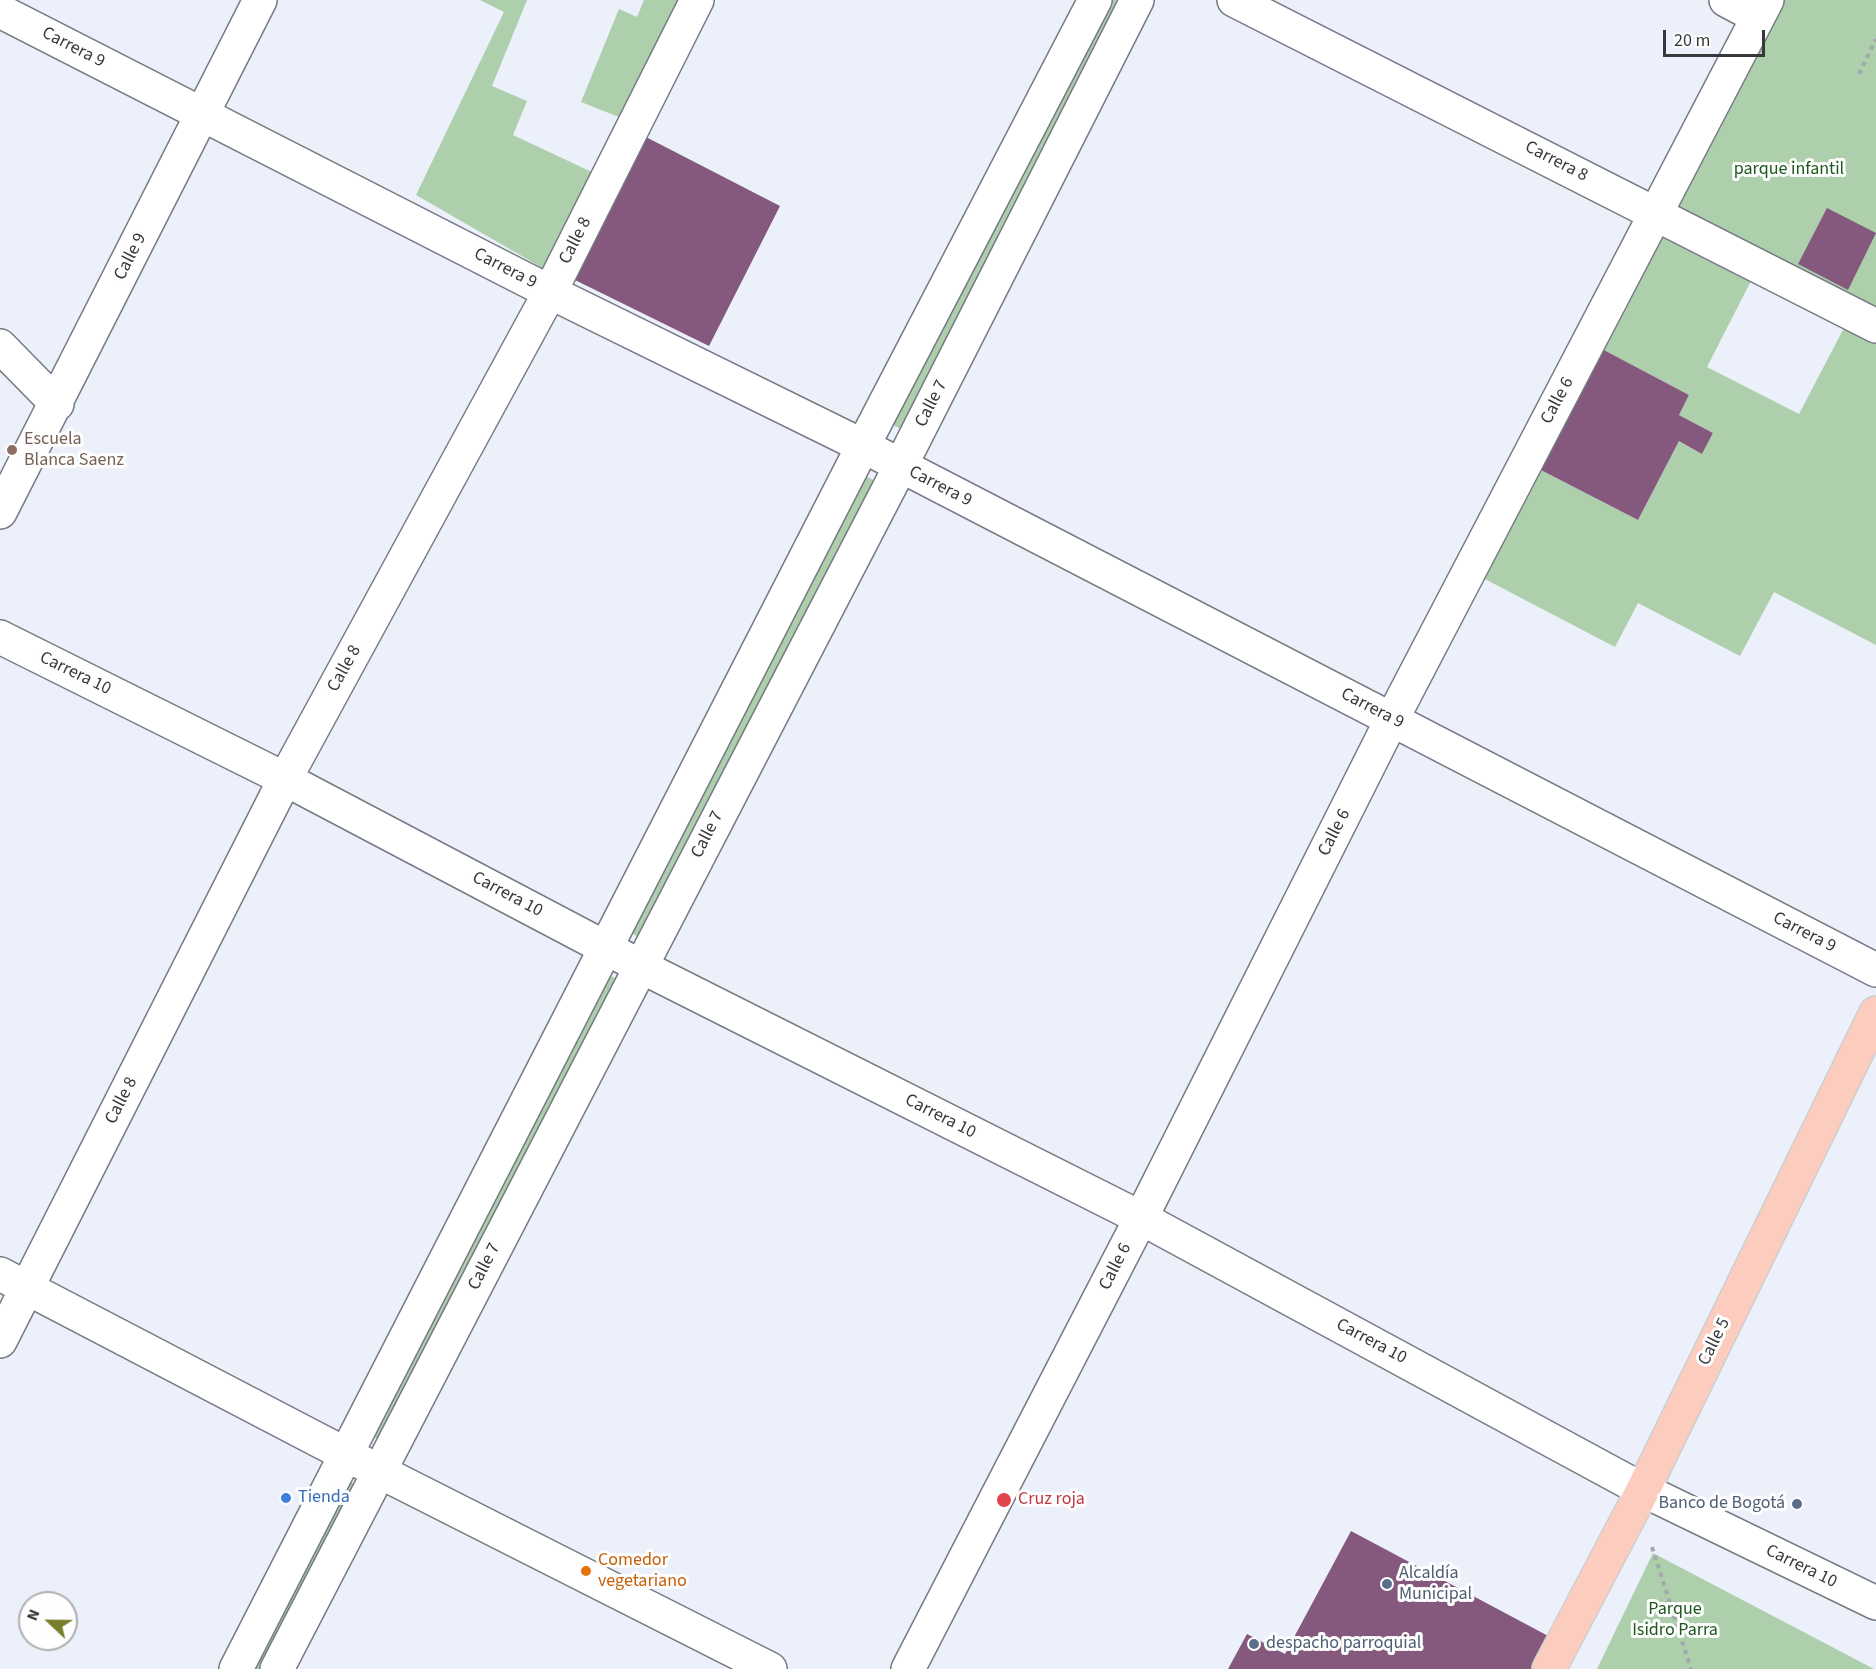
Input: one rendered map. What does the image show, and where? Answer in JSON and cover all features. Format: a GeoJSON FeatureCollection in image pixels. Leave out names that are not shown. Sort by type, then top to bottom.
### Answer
{"type":"FeatureCollection","features":[{"type":"Feature","properties":{"kind":"main road","name":"Calle 5"},"geometry":{"type":"LineString","coordinates":[[1549,1669],[1643,1490],[1876,1012]]}},
{"type":"Feature","properties":{"kind":"street","name":"Calle 9"},"geometry":{"type":"LineString","coordinates":[[0,512],[57,404],[260,0]]}},
{"type":"Feature","properties":{"kind":"street","name":"Calle 8"},"geometry":{"type":"LineString","coordinates":[[0,1341],[14,1281],[550,292],[697,0]]}},
{"type":"Feature","properties":{"kind":"street","name":"Calle 7"},"geometry":{"type":"LineString","coordinates":[[236,1669],[608,947],[862,446],[1095,0]]}},
{"type":"Feature","properties":{"kind":"street","name":"Calle 7"},"geometry":{"type":"LineString","coordinates":[[277,1669],[900,467],[1137,0]]}},
{"type":"Feature","properties":{"kind":"street","name":"Carrera 8"},"geometry":{"type":"LineString","coordinates":[[1234,0],[1876,326]]}},
{"type":"Feature","properties":{"kind":"street"},"geometry":{"type":"LineString","coordinates":[[1726,0],[1763,9]]}},
{"type":"Feature","properties":{"kind":"street","name":"Calle 6"},"geometry":{"type":"LineString","coordinates":[[908,1669],[1141,1218],[1392,719],[1763,9]]}},
{"type":"Feature","properties":{"kind":"street","name":"Carrera 9"},"geometry":{"type":"LineString","coordinates":[[0,11],[550,292],[862,446],[1876,970]]}},
{"type":"Feature","properties":{"kind":"street"},"geometry":{"type":"LineString","coordinates":[[0,346],[57,404]]}},
{"type":"Feature","properties":{"kind":"street","name":"Carrera 10"},"geometry":{"type":"LineString","coordinates":[[0,637],[285,779],[608,947],[640,966],[1141,1218],[1643,1490],[1876,1603]]}},
{"type":"Feature","properties":{"kind":"street"},"geometry":{"type":"LineString","coordinates":[[14,1281],[347,1455],[770,1669]]}},
{"type":"Feature","properties":{"kind":"path"},"geometry":{"type":"LineString","coordinates":[[1859,74],[1876,39]]}},
{"type":"Feature","properties":{"kind":"path"},"geometry":{"type":"LineString","coordinates":[[1651,1543],[1690,1669]]}},
{"type":"Feature","properties":{"kind":"green space"},"geometry":{"type":"Polygon","coordinates":[[[480,0],[527,0],[492,86],[527,101],[513,135],[596,174],[546,270],[416,195],[504,12],[480,0]]]}},
{"type":"Feature","properties":{"kind":"green space"},"geometry":{"type":"Polygon","coordinates":[[[644,0],[681,0],[624,119],[581,102],[619,9],[637,17],[644,0]]]}},
{"type":"Feature","properties":{"kind":"green space"},"geometry":{"type":"Polygon","coordinates":[[[1105,0],[1122,0],[905,431],[891,424],[1105,0]]]}},
{"type":"Feature","properties":{"kind":"green space","name":"parque infantil"},"geometry":{"type":"Polygon","coordinates":[[[1779,0],[1876,0],[1876,314],[1671,206],[1779,0]]]}},
{"type":"Feature","properties":{"kind":"green space"},"geometry":{"type":"Polygon","coordinates":[[[1662,232],[1752,279],[1707,367],[1799,414],[1846,324],[1876,340],[1876,645],[1774,592],[1740,656],[1638,603],[1615,647],[1481,577],[1537,468],[1638,520],[1679,441],[1702,454],[1713,433],[1679,415],[1689,395],[1602,349],[1662,232]]]}},
{"type":"Feature","properties":{"kind":"green space"},"geometry":{"type":"Polygon","coordinates":[[[861,473],[880,484],[643,940],[630,932],[861,473]]]}},
{"type":"Feature","properties":{"kind":"green space"},"geometry":{"type":"Polygon","coordinates":[[[606,974],[622,981],[384,1443],[371,1435],[606,974]]]}},
{"type":"Feature","properties":{"kind":"green space"},"geometry":{"type":"Polygon","coordinates":[[[344,1480],[358,1485],[265,1669],[248,1669],[344,1480]]]}},
{"type":"Feature","properties":{"kind":"green space","name":"Parque Isidro Parra"},"geometry":{"type":"Polygon","coordinates":[[[1653,1553],[1874,1669],[1597,1669],[1653,1553]]]}},
{"type":"Feature","properties":{"kind":"building"},"geometry":{"type":"Polygon","coordinates":[[[644,136],[780,206],[709,346],[575,280],[644,136]]]}},
{"type":"Feature","properties":{"kind":"building"},"geometry":{"type":"Polygon","coordinates":[[[1827,208],[1876,233],[1848,290],[1798,264],[1827,208]]]}},
{"type":"Feature","properties":{"kind":"building"},"geometry":{"type":"Polygon","coordinates":[[[1602,349],[1689,395],[1679,415],[1713,433],[1702,454],[1679,441],[1638,520],[1537,468],[1602,349]]]}},
{"type":"Feature","properties":{"kind":"building","name":"Alcaldía Municipal"},"geometry":{"type":"Polygon","coordinates":[[[1351,1531],[1552,1638],[1535,1669],[1228,1669],[1247,1634],[1285,1654],[1351,1531]]]}},
{"type":"Feature","properties":{"kind":"place","name":"Escuela Blanca Saenz"},"geometry":{"type":"Point","coordinates":[12,450]}},
{"type":"Feature","properties":{"kind":"place","name":"Tienda"},"geometry":{"type":"Point","coordinates":[286,1498]}},
{"type":"Feature","properties":{"kind":"place","name":"Cruz roja"},"geometry":{"type":"Point","coordinates":[1004,1500]}},
{"type":"Feature","properties":{"kind":"place","name":"Banco de Bogotá"},"geometry":{"type":"Point","coordinates":[1797,1504]}},
{"type":"Feature","properties":{"kind":"place","name":"Comedor vegetariano"},"geometry":{"type":"Point","coordinates":[586,1571]}},
{"type":"Feature","properties":{"kind":"place","name":"Alcaldía Municipal"},"geometry":{"type":"Point","coordinates":[1387,1584]}},
{"type":"Feature","properties":{"kind":"place","name":"despacho parroquial"},"geometry":{"type":"Point","coordinates":[1254,1644]}}]}
